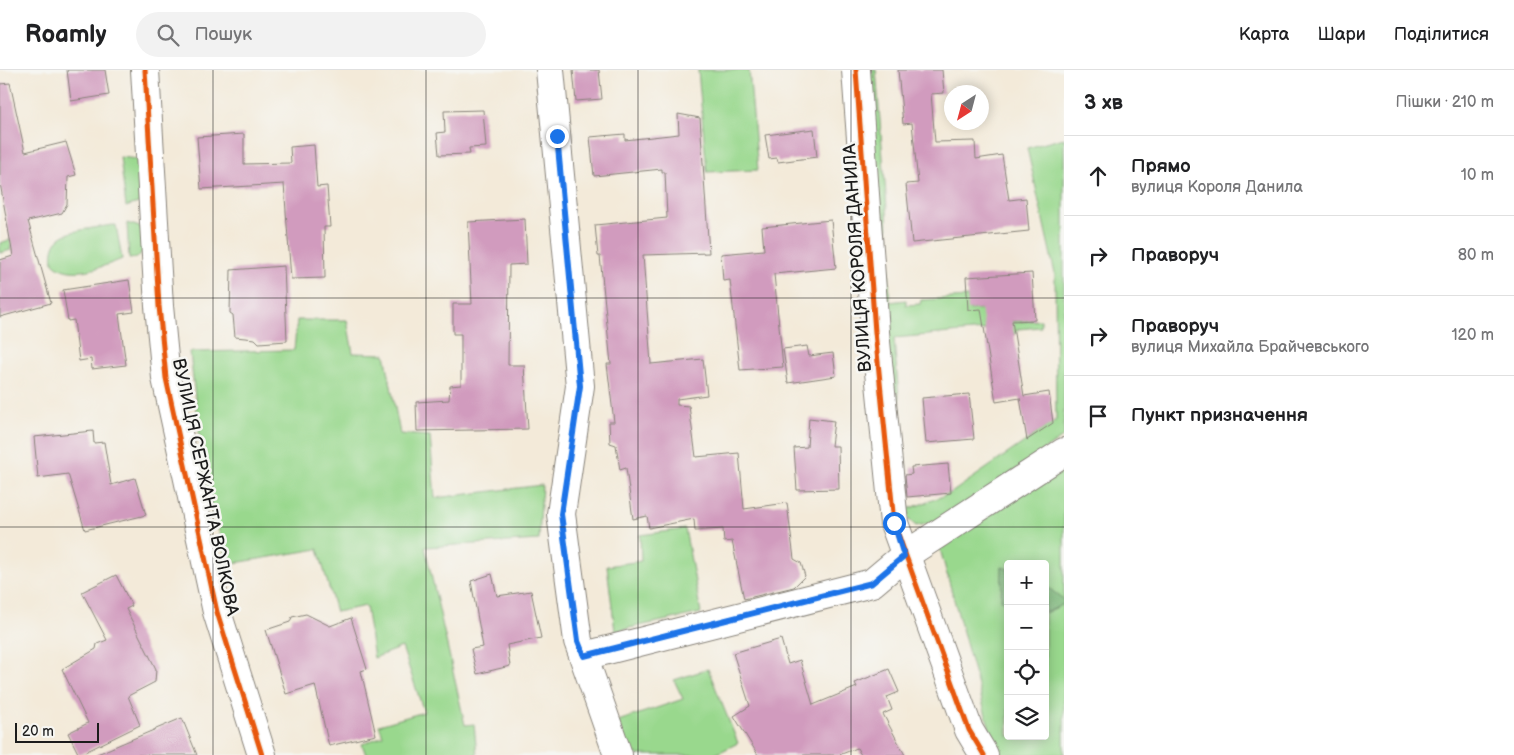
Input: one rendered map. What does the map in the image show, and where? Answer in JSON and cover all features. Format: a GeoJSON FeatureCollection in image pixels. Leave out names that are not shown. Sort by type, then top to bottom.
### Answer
{"type":"FeatureCollection","features":[{"type":"Feature","properties":{"kind":"street","name":"ВУЛИЦЯ СЕРЖАНТА ВОЛКОВА"},"geometry":{"type":"LineString","coordinates":[[145,70],[159,306],[166,378],[217,612],[262,755]]}},
{"type":"Feature","properties":{"kind":"street"},"geometry":{"type":"LineString","coordinates":[[550,70],[580,386],[561,514],[578,641],[618,755]]}},
{"type":"Feature","properties":{"kind":"street","name":"ВУЛИЦЯ КОРОЛЯ ДАНИЛА"},"geometry":{"type":"LineString","coordinates":[[856,70],[875,332],[894,523],[904,556],[969,730],[984,755]]}},
{"type":"Feature","properties":{"kind":"street"},"geometry":{"type":"LineString","coordinates":[[584,656],[872,583],[904,556],[1064,452]]}},
{"type":"Feature","properties":{"kind":"green space"},"geometry":{"type":"Polygon","coordinates":[[[698,70],[749,70],[758,170],[707,172],[698,70]]]}},
{"type":"Feature","properties":{"kind":"green space"},"geometry":{"type":"Polygon","coordinates":[[[861,70],[876,70],[887,208],[890,302],[906,300],[906,305],[920,304],[921,300],[968,297],[969,310],[993,308],[1007,322],[1041,320],[1041,327],[1018,329],[1014,335],[1007,328],[894,338],[908,509],[951,493],[1056,420],[1055,274],[1027,148],[1064,138],[1064,436],[942,521],[916,526],[899,511],[861,70]]]}},
{"type":"Feature","properties":{"kind":"green space"},"geometry":{"type":"Polygon","coordinates":[[[120,157],[137,159],[141,202],[126,207],[120,157]]]}},
{"type":"Feature","properties":{"kind":"green space"},"geometry":{"type":"Polygon","coordinates":[[[127,223],[143,228],[143,251],[137,258],[129,259],[127,223]]]}},
{"type":"Feature","properties":{"kind":"green space"},"geometry":{"type":"Polygon","coordinates":[[[116,225],[122,259],[96,268],[77,271],[68,271],[53,263],[54,246],[63,236],[76,231],[116,225]]]}},
{"type":"Feature","properties":{"kind":"green space"},"geometry":{"type":"Polygon","coordinates":[[[30,233],[33,242],[10,247],[11,250],[0,253],[0,243],[30,233]]]}},
{"type":"Feature","properties":{"kind":"green space"},"geometry":{"type":"Polygon","coordinates":[[[297,320],[347,320],[353,353],[385,354],[400,434],[430,436],[435,498],[542,485],[539,540],[425,547],[465,725],[474,724],[477,755],[366,755],[362,744],[383,736],[379,725],[424,712],[402,647],[374,658],[366,606],[336,612],[318,549],[229,564],[211,506],[199,434],[190,352],[294,350],[297,320]]]}},
{"type":"Feature","properties":{"kind":"green space"},"geometry":{"type":"Polygon","coordinates":[[[1064,466],[1064,755],[997,755],[940,549],[1064,466]]]}},
{"type":"Feature","properties":{"kind":"green space"},"geometry":{"type":"Polygon","coordinates":[[[685,529],[701,613],[615,631],[607,566],[641,561],[640,535],[685,529]]]}},
{"type":"Feature","properties":{"kind":"green space"},"geometry":{"type":"Polygon","coordinates":[[[1002,567],[1004,568],[1004,602],[1001,600],[1002,567]]]}},
{"type":"Feature","properties":{"kind":"green space"},"geometry":{"type":"Polygon","coordinates":[[[1049,588],[1064,600],[1064,604],[1049,611],[1049,588]]]}},
{"type":"Feature","properties":{"kind":"green space"},"geometry":{"type":"Polygon","coordinates":[[[708,669],[738,743],[714,755],[629,755],[618,721],[683,699],[674,680],[708,669]]]}},
{"type":"Feature","properties":{"kind":"building"},"geometry":{"type":"Polygon","coordinates":[[[67,70],[105,70],[109,95],[71,101],[67,70]]]}},
{"type":"Feature","properties":{"kind":"building"},"geometry":{"type":"Polygon","coordinates":[[[573,70],[599,70],[602,99],[576,101],[573,70]]]}},
{"type":"Feature","properties":{"kind":"building"},"geometry":{"type":"Polygon","coordinates":[[[898,70],[942,70],[944,93],[931,94],[935,142],[975,141],[976,159],[1002,155],[1009,200],[1026,198],[1029,231],[912,243],[906,184],[918,183],[912,123],[903,124],[898,70]]]}},
{"type":"Feature","properties":{"kind":"building"},"geometry":{"type":"Polygon","coordinates":[[[10,83],[25,152],[66,142],[76,175],[68,177],[67,204],[62,213],[28,221],[51,303],[0,317],[0,260],[13,256],[0,183],[0,84],[10,83]]]}},
{"type":"Feature","properties":{"kind":"building"},"geometry":{"type":"Polygon","coordinates":[[[483,110],[486,147],[469,148],[470,154],[439,155],[437,133],[445,132],[444,111],[483,110]]]}},
{"type":"Feature","properties":{"kind":"building"},"geometry":{"type":"Polygon","coordinates":[[[678,114],[700,118],[709,253],[643,255],[651,364],[703,359],[707,395],[677,399],[677,405],[689,406],[696,457],[739,453],[744,509],[787,503],[794,559],[801,563],[805,576],[794,587],[744,599],[732,541],[724,542],[723,529],[695,531],[694,519],[649,528],[647,516],[633,519],[626,468],[620,470],[616,445],[610,443],[609,422],[614,422],[607,364],[611,364],[595,225],[667,218],[665,172],[662,172],[662,169],[594,176],[590,137],[625,134],[625,140],[679,134],[678,114]]]}},
{"type":"Feature","properties":{"kind":"building"},"geometry":{"type":"Polygon","coordinates":[[[814,129],[817,157],[778,162],[777,158],[769,159],[765,135],[814,129]]]}},
{"type":"Feature","properties":{"kind":"building"},"geometry":{"type":"Polygon","coordinates":[[[244,134],[244,164],[291,163],[290,147],[314,145],[317,187],[327,186],[330,227],[324,227],[325,278],[291,279],[284,184],[201,189],[197,137],[244,134]]]}},
{"type":"Feature","properties":{"kind":"building"},"geometry":{"type":"Polygon","coordinates":[[[525,219],[527,264],[509,265],[508,365],[524,365],[528,429],[417,431],[416,402],[449,400],[450,386],[461,385],[461,334],[453,334],[453,304],[472,304],[468,222],[525,219]]]}},
{"type":"Feature","properties":{"kind":"building"},"geometry":{"type":"Polygon","coordinates":[[[831,220],[836,268],[774,274],[783,367],[740,370],[730,280],[723,281],[721,254],[764,250],[762,227],[831,220]]]}},
{"type":"Feature","properties":{"kind":"building"},"geometry":{"type":"Polygon","coordinates":[[[284,266],[287,341],[259,343],[255,339],[235,337],[233,315],[230,313],[231,270],[284,266]]]}},
{"type":"Feature","properties":{"kind":"building"},"geometry":{"type":"Polygon","coordinates":[[[1032,273],[1035,320],[1012,321],[1024,396],[1049,392],[1053,423],[1027,440],[1020,398],[996,402],[981,309],[968,310],[966,277],[1032,273]]]}},
{"type":"Feature","properties":{"kind":"building"},"geometry":{"type":"Polygon","coordinates":[[[129,280],[134,312],[119,314],[126,365],[92,369],[91,359],[79,361],[74,320],[68,321],[63,290],[129,280]]]}},
{"type":"Feature","properties":{"kind":"building"},"geometry":{"type":"Polygon","coordinates":[[[807,346],[809,356],[833,353],[836,376],[788,383],[783,349],[807,346]]]}},
{"type":"Feature","properties":{"kind":"building"},"geometry":{"type":"Polygon","coordinates":[[[969,394],[974,439],[926,443],[922,398],[969,394]]]}},
{"type":"Feature","properties":{"kind":"building"},"geometry":{"type":"Polygon","coordinates":[[[809,418],[834,421],[831,446],[838,446],[839,489],[797,490],[794,448],[807,447],[809,418]]]}},
{"type":"Feature","properties":{"kind":"building"},"geometry":{"type":"Polygon","coordinates":[[[93,431],[94,443],[104,442],[111,485],[135,478],[146,515],[85,530],[68,474],[38,478],[34,437],[93,431]]]}},
{"type":"Feature","properties":{"kind":"building"},"geometry":{"type":"Polygon","coordinates":[[[948,464],[951,493],[907,497],[905,475],[912,474],[911,467],[948,464]]]}},
{"type":"Feature","properties":{"kind":"building"},"geometry":{"type":"Polygon","coordinates":[[[492,574],[497,596],[531,591],[541,638],[507,645],[510,666],[477,674],[471,649],[483,647],[471,581],[492,574]]]}},
{"type":"Feature","properties":{"kind":"building"},"geometry":{"type":"Polygon","coordinates":[[[116,575],[132,606],[126,609],[156,669],[155,682],[128,696],[140,725],[79,755],[68,733],[88,723],[62,669],[96,649],[97,644],[107,640],[82,592],[116,575]]]}},
{"type":"Feature","properties":{"kind":"building"},"geometry":{"type":"Polygon","coordinates":[[[306,614],[330,626],[351,618],[367,669],[361,671],[376,735],[329,746],[315,685],[286,694],[266,630],[290,622],[292,617],[306,614]]]}},
{"type":"Feature","properties":{"kind":"building"},"geometry":{"type":"Polygon","coordinates":[[[781,639],[788,664],[800,660],[813,705],[857,687],[855,683],[889,669],[899,692],[887,697],[892,710],[883,714],[905,755],[861,755],[857,748],[839,755],[758,755],[734,716],[750,706],[733,653],[781,639]]]}},
{"type":"Feature","properties":{"kind":"building"},"geometry":{"type":"Polygon","coordinates":[[[182,718],[197,755],[95,755],[182,718]]]}},
{"type":"Feature","properties":{"kind":"cycle path"},"geometry":{"type":"LineString","coordinates":[[145,70],[159,306],[166,378],[217,612],[262,755]]}},
{"type":"Feature","properties":{"kind":"cycle path"},"geometry":{"type":"LineString","coordinates":[[856,70],[875,332],[894,523],[969,730],[984,755]]}},
{"type":"Feature","properties":{"kind":"route"},"geometry":{"type":"LineString","coordinates":[[557,136],[580,386],[561,514],[578,641],[584,656],[872,583],[904,556],[894,523]]}}]}
